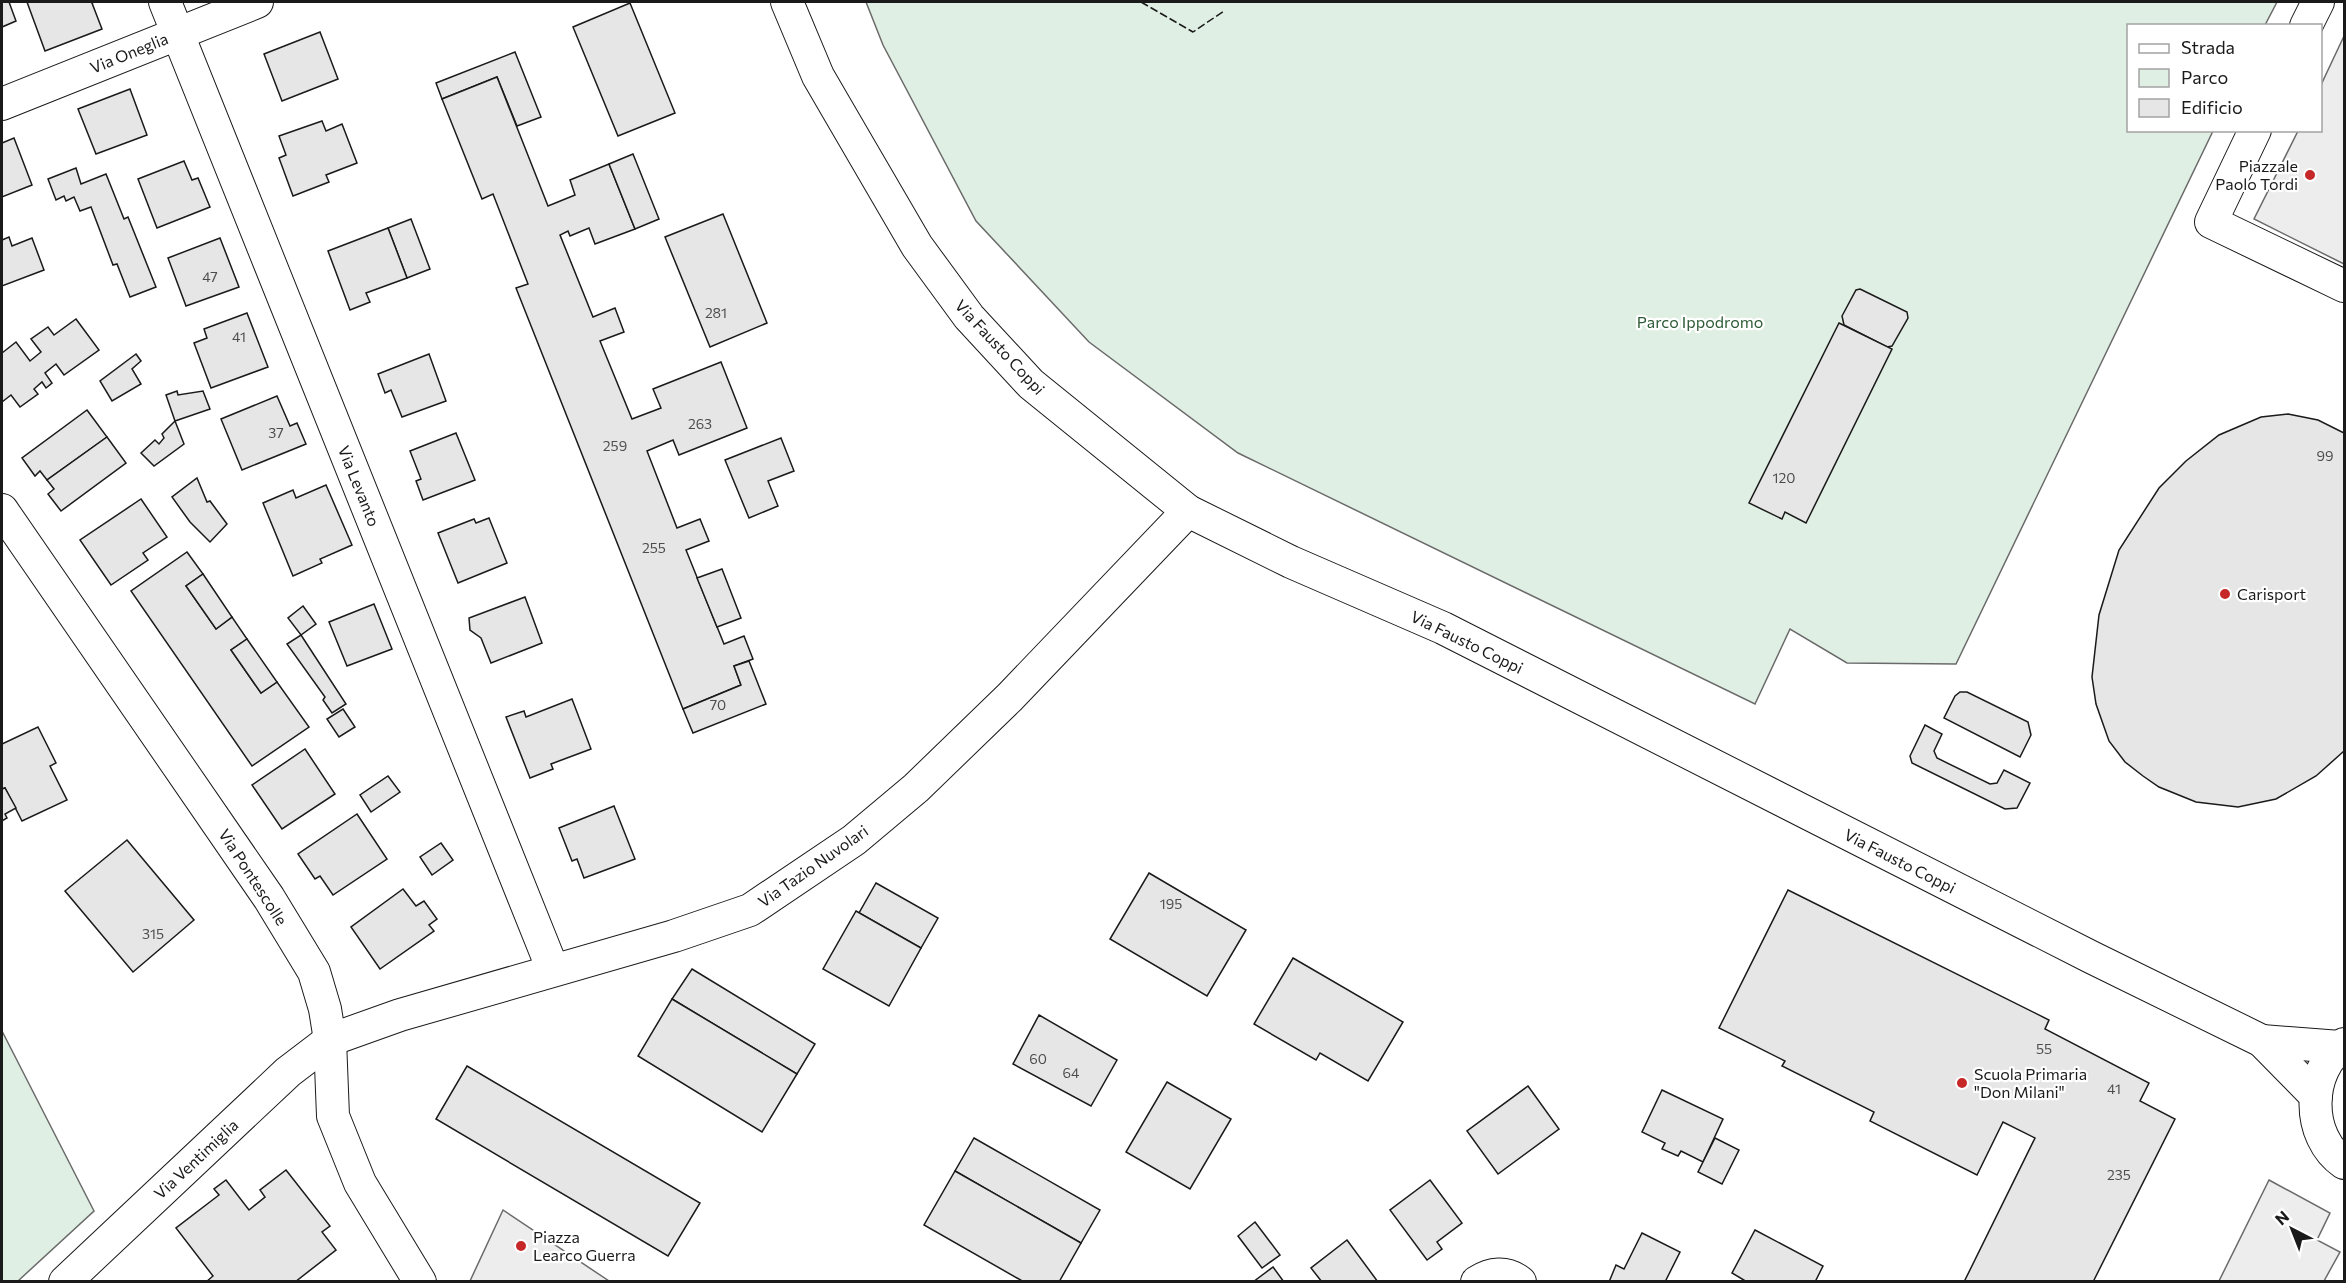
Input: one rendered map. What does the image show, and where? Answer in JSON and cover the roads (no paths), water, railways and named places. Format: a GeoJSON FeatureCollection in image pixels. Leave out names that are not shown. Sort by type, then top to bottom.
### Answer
{"type":"FeatureCollection","features":[{"type":"Feature","properties":{"kind":"street","name":"Via Levanto"},"geometry":{"type":"LineString","coordinates":[[165,2],[553,970]]}},
{"type":"Feature","properties":{"kind":"street","name":"Via Oneglia"},"geometry":{"type":"LineString","coordinates":[[2,104],[257,2]]}},
{"type":"Feature","properties":{"kind":"street","name":"Via Fausto Coppi"},"geometry":{"type":"LineString","coordinates":[[787,2],[828,93],[917,246],[969,317],[1031,384],[1188,511],[1291,562],[1443,628],[2091,957],[2262,1041],[2316,1096]]}},
{"type":"Feature","properties":{"kind":"street"},"geometry":{"type":"LineString","coordinates":[[2307,24],[2318,2]]}},
{"type":"Feature","properties":{"kind":"street"},"geometry":{"type":"LineString","coordinates":[[2254,132],[2211,222],[2344,286]]}},
{"type":"Feature","properties":{"kind":"street","name":"Via Pontescolle"},"geometry":{"type":"LineString","coordinates":[[2,510],[268,898],[314,972],[330,1040],[333,1116],[360,1183],[420,1281]]}},
{"type":"Feature","properties":{"kind":"street","name":"Via Tazio Nuvolari"},"geometry":{"type":"LineString","coordinates":[[330,1040],[400,1015],[674,936],[750,910],[854,840],[916,788],[1010,697],[1188,511]]}},
{"type":"Feature","properties":{"kind":"street","name":"Via Ventimiglia"},"geometry":{"type":"LineString","coordinates":[[65,1281],[288,1072],[330,1040]]}},
{"type":"Feature","properties":{"kind":"street"},"geometry":{"type":"LineString","coordinates":[[2262,1041],[2342,1046]]}},
{"type":"Feature","properties":{"kind":"street"},"geometry":{"type":"LineString","coordinates":[[2342,1046],[2324,1070],[2316,1096],[2316,1119],[2325,1141],[2344,1163]]}},
{"type":"Feature","properties":{"kind":"street"},"geometry":{"type":"LineString","coordinates":[[1477,1281],[1492,1274],[1502,1274],[1520,1281]]}},
{"type":"Feature","properties":{"kind":"place","name":"Piazzale Paolo Tordi"},"geometry":{"type":"Point","coordinates":[2310,175]}},
{"type":"Feature","properties":{"kind":"place","name":"Carisport"},"geometry":{"type":"Point","coordinates":[2225,594]}},
{"type":"Feature","properties":{"kind":"place","name":"Scuola Primaria \"Don Milani\""},"geometry":{"type":"Point","coordinates":[1962,1083]}},
{"type":"Feature","properties":{"kind":"place","name":"Piazza Learco Guerra"},"geometry":{"type":"Point","coordinates":[521,1246]}},
{"type":"Feature","properties":{"kind":"park label","name":"Parco Ippodromo"},"geometry":{"type":"Point","coordinates":[1700,322]}}]}
